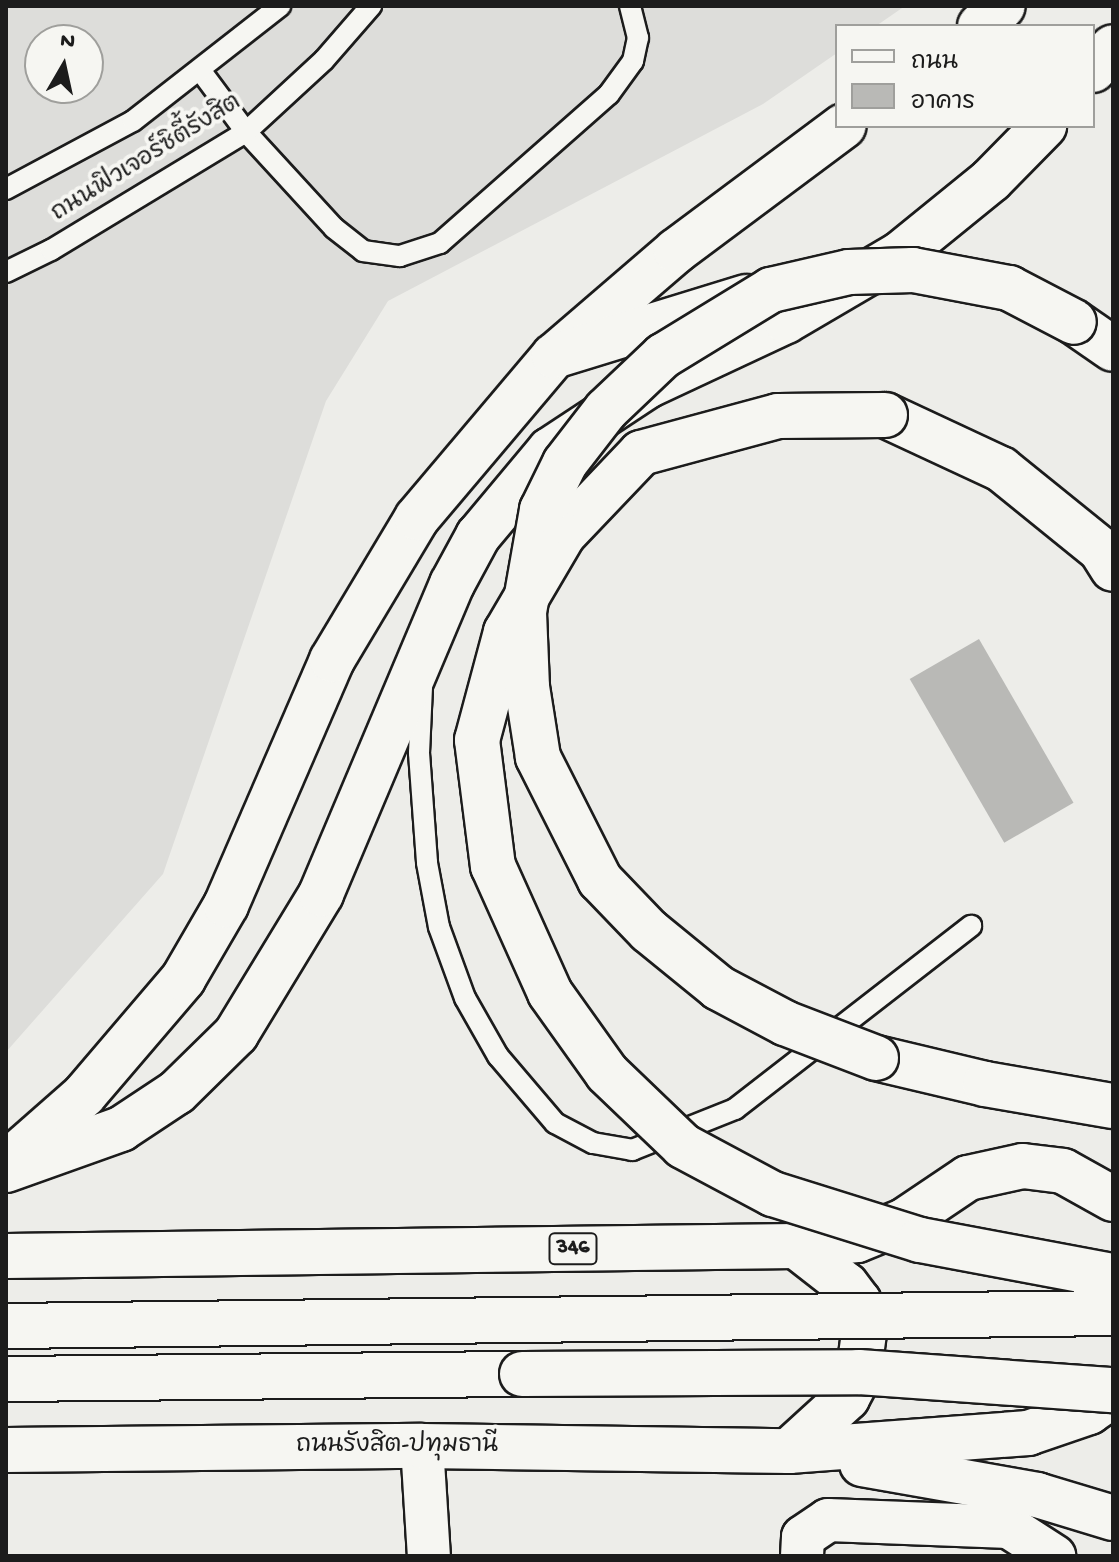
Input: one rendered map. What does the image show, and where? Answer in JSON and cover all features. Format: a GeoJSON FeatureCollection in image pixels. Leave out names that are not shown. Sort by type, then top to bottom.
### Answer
{"type":"FeatureCollection","features":[{"type":"Feature","properties":{"kind":"main road"},"geometry":{"type":"LineString","coordinates":[[982,24],[1003,6]]}},
{"type":"Feature","properties":{"kind":"main road"},"geometry":{"type":"LineString","coordinates":[[1095,68],[1113,47]]}},
{"type":"Feature","properties":{"kind":"main road"},"geometry":{"type":"LineString","coordinates":[[6,1164],[84,1095],[183,979],[226,905],[340,647],[417,518],[554,356],[676,251],[841,128]]}},
{"type":"Feature","properties":{"kind":"main road"},"geometry":{"type":"LineString","coordinates":[[6,1170],[121,1129],[177,1092],[236,1034],[321,894],[423,648],[478,536],[550,450],[647,386],[786,321],[900,254],[991,180],[1042,128]]}},
{"type":"Feature","properties":{"kind":"main road"},"geometry":{"type":"LineString","coordinates":[[554,356],[771,290],[849,272],[913,270],[1009,288],[1113,349]]}},
{"type":"Feature","properties":{"kind":"main road"},"geometry":{"type":"LineString","coordinates":[[771,290],[663,356],[606,410],[565,463],[542,510],[524,612],[527,687],[538,757],[565,820],[600,880],[649,931],[719,988],[785,1023],[876,1058],[985,1084],[1113,1106]]}},
{"type":"Feature","properties":{"kind":"main road"},"geometry":{"type":"LineString","coordinates":[[1113,569],[1101,550],[1001,469],[885,415],[778,416],[641,453],[563,535],[506,632],[477,740],[493,866],[550,993],[607,1073],[683,1146],[773,1194],[920,1240],[1113,1276]]}},
{"type":"Feature","properties":{"kind":"main road","name":"346"},"geometry":{"type":"LineString","coordinates":[[6,1256],[796,1246],[857,1240],[904,1221],[968,1178],[1023,1166],[1063,1171],[1113,1199]]}},
{"type":"Feature","properties":{"kind":"main road"},"geometry":{"type":"LineString","coordinates":[[789,1451],[847,1398],[858,1377],[865,1326],[859,1302],[846,1285],[796,1246]]}},
{"type":"Feature","properties":{"kind":"main road"},"geometry":{"type":"LineString","coordinates":[[6,1326],[1113,1313]]}},
{"type":"Feature","properties":{"kind":"main road"},"geometry":{"type":"LineString","coordinates":[[6,1379],[859,1372],[1113,1392]]}},
{"type":"Feature","properties":{"kind":"main road"},"geometry":{"type":"LineString","coordinates":[[789,1451],[1028,1433],[1089,1412],[1113,1392]]}},
{"type":"Feature","properties":{"kind":"main road","name":"ถนนรังสิต-ปทุมธานี"},"geometry":{"type":"LineString","coordinates":[[6,1450],[422,1446],[789,1451]]}},
{"type":"Feature","properties":{"kind":"main road"},"geometry":{"type":"LineString","coordinates":[[789,1451],[1037,1495],[1113,1518]]}},
{"type":"Feature","properties":{"kind":"street"},"geometry":{"type":"LineString","coordinates":[[422,1446],[429,1556]]}},
{"type":"Feature","properties":{"kind":"street"},"geometry":{"type":"LineString","coordinates":[[802,1556],[803,1537],[828,1520],[1009,1527],[1054,1556]]}},
{"type":"Feature","properties":{"kind":"lane","name":"ถนนฟิวเจอร์ซิตี้รังสิต"},"geometry":{"type":"LineString","coordinates":[[6,189],[133,121],[280,6]]}},
{"type":"Feature","properties":{"kind":"lane","name":"ถนนฟิวเจอร์ซิตี้รังสิต"},"geometry":{"type":"LineString","coordinates":[[6,272],[51,250],[246,132],[324,60],[371,6]]}},
{"type":"Feature","properties":{"kind":"lane"},"geometry":{"type":"LineString","coordinates":[[200,70],[246,132],[334,228],[363,251],[400,256],[440,243],[609,94],[633,61],[638,38],[630,6]]}},
{"type":"Feature","properties":{"kind":"lane"},"geometry":{"type":"LineString","coordinates":[[423,648],[419,753],[427,863],[439,927],[465,998],[498,1056],[555,1123],[593,1143],[632,1150],[735,1109],[971,926]]}},
{"type":"Feature","properties":{"kind":"shaded area"},"geometry":{"type":"Polygon","coordinates":[[[6,6],[905,6],[879,24],[835,24],[835,54],[763,104],[388,301],[326,401],[163,874],[6,1052],[6,6]]]}},
{"type":"Feature","properties":{"kind":"building"},"geometry":{"type":"Polygon","coordinates":[[[979,639],[1074,803],[1004,843],[910,679],[979,639]]]}}]}
